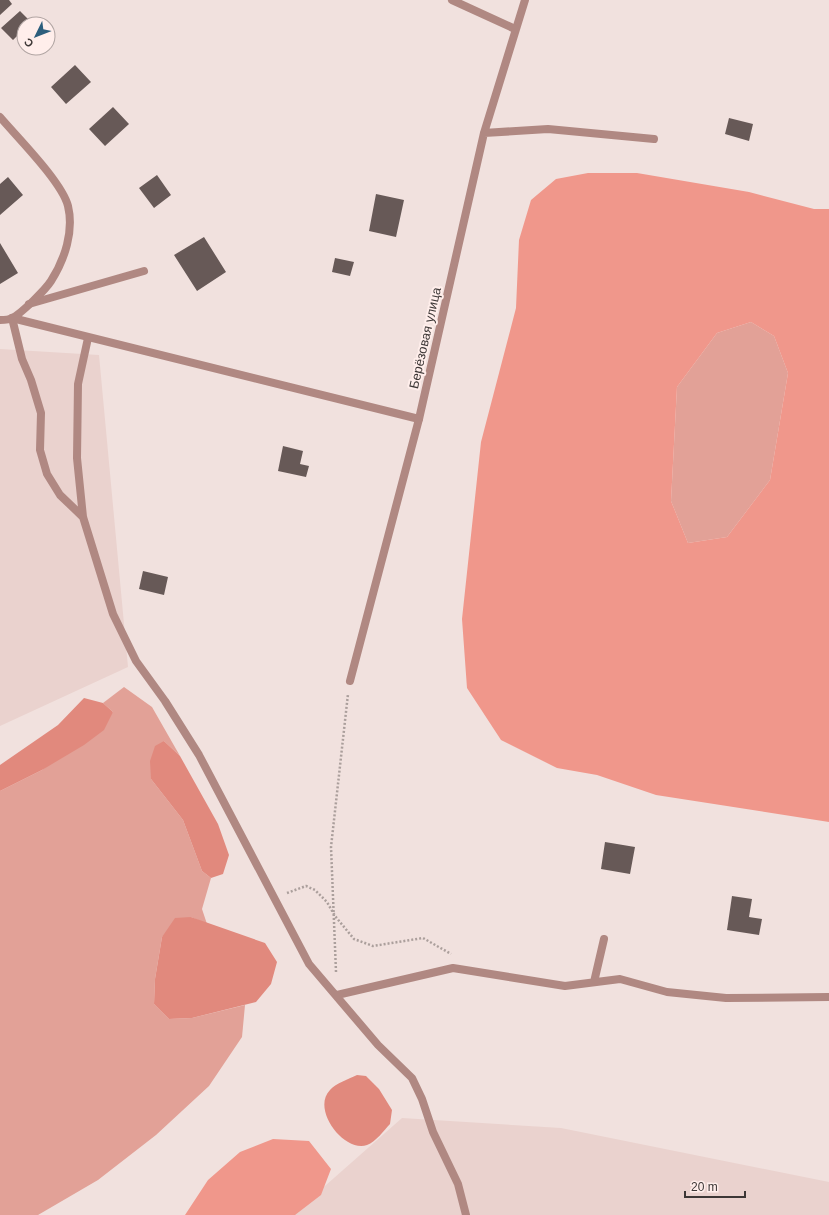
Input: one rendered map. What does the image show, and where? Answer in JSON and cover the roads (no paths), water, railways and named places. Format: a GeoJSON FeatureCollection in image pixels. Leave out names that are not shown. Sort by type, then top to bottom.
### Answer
{"type":"FeatureCollection","features":[{"type":"Feature","properties":{"kind":"street"},"geometry":{"type":"LineString","coordinates":[[452,0],[515,28]]}},
{"type":"Feature","properties":{"kind":"street","name":"Берёзовая улица"},"geometry":{"type":"LineString","coordinates":[[350,681],[419,419],[484,133],[515,28],[525,0]]}},
{"type":"Feature","properties":{"kind":"street"},"geometry":{"type":"LineString","coordinates":[[0,117],[58,186],[68,205],[71,227],[66,250],[56,273],[46,289],[12,318]]}},
{"type":"Feature","properties":{"kind":"street"},"geometry":{"type":"LineString","coordinates":[[484,133],[548,129],[654,139]]}},
{"type":"Feature","properties":{"kind":"street"},"geometry":{"type":"LineString","coordinates":[[28,304],[144,271]]}},
{"type":"Feature","properties":{"kind":"street"},"geometry":{"type":"LineString","coordinates":[[0,320],[12,318],[419,419]]}},
{"type":"Feature","properties":{"kind":"street"},"geometry":{"type":"LineString","coordinates":[[12,318],[22,359],[31,380],[41,413],[40,450],[47,474],[60,495],[83,517]]}},
{"type":"Feature","properties":{"kind":"street"},"geometry":{"type":"LineString","coordinates":[[88,338],[78,384],[77,458],[83,517],[113,614],[136,661],[165,701],[199,755],[309,964],[378,1045],[412,1078],[422,1099],[433,1132],[458,1184],[466,1215]]}},
{"type":"Feature","properties":{"kind":"street"},"geometry":{"type":"LineString","coordinates":[[594,982],[604,939]]}},
{"type":"Feature","properties":{"kind":"street"},"geometry":{"type":"LineString","coordinates":[[336,995],[453,968],[565,986],[620,979],[667,992],[726,998],[829,997]]}}]}
